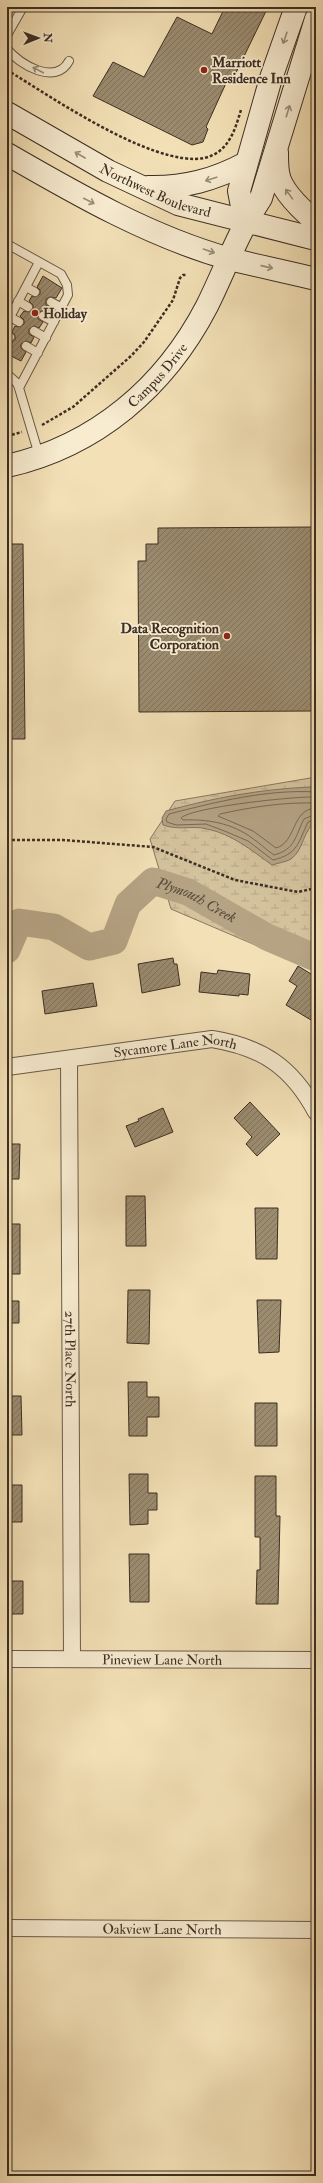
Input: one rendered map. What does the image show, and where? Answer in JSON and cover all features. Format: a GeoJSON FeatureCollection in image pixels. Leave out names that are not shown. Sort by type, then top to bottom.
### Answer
{"type":"FeatureCollection","features":[{"type":"Feature","properties":{"kind":"main road"},"geometry":{"type":"LineString","coordinates":[[245,222],[238,191],[271,78],[296,7]]}},
{"type":"Feature","properties":{"kind":"main road","name":"Campus Drive"},"geometry":{"type":"LineString","coordinates":[[7,466],[64,447],[100,428],[133,403],[162,375],[186,342],[207,307],[245,222],[261,198],[316,19]]}},
{"type":"Feature","properties":{"kind":"main road","name":"Northwest Boulevard"},"geometry":{"type":"LineString","coordinates":[[7,113],[108,171],[178,204],[316,239]]}},
{"type":"Feature","properties":{"kind":"main road"},"geometry":{"type":"LineString","coordinates":[[277,149],[278,174],[302,210],[316,222]]}},
{"type":"Feature","properties":{"kind":"main road"},"geometry":{"type":"LineString","coordinates":[[7,154],[89,202],[181,242],[229,258],[316,279]]}},
{"type":"Feature","properties":{"kind":"main road"},"geometry":{"type":"LineString","coordinates":[[141,187],[168,188],[196,184],[223,175],[246,163]]}},
{"type":"Feature","properties":{"kind":"street","name":"Sycamore Lane North"},"geometry":{"type":"LineString","coordinates":[[7,1067],[212,1039],[235,1043],[256,1051],[276,1062],[288,1072],[307,1096],[316,1112]]}},
{"type":"Feature","properties":{"kind":"street","name":"27th Place North"},"geometry":{"type":"LineString","coordinates":[[69,1059],[72,1659]]}},
{"type":"Feature","properties":{"kind":"street","name":"Pineview Lane North"},"geometry":{"type":"LineString","coordinates":[[7,1659],[316,1660]]}},
{"type":"Feature","properties":{"kind":"street","name":"Oakview Lane North"},"geometry":{"type":"LineString","coordinates":[[7,1928],[316,1930]]}},
{"type":"Feature","properties":{"kind":"lane"},"geometry":{"type":"LineString","coordinates":[[7,35],[23,7]]}},
{"type":"Feature","properties":{"kind":"lane"},"geometry":{"type":"LineString","coordinates":[[7,49],[16,58],[44,73],[62,70],[69,62]]}},
{"type":"Feature","properties":{"kind":"lane"},"geometry":{"type":"LineString","coordinates":[[7,244],[61,274],[68,285],[68,296],[20,388]]}},
{"type":"Feature","properties":{"kind":"lane"},"geometry":{"type":"LineString","coordinates":[[19,322],[9,320],[39,262]]}},
{"type":"Feature","properties":{"kind":"lane"},"geometry":{"type":"LineString","coordinates":[[26,287],[35,292]]}},
{"type":"Feature","properties":{"kind":"lane"},"geometry":{"type":"LineString","coordinates":[[18,301],[28,307]]}},
{"type":"Feature","properties":{"kind":"lane"},"geometry":{"type":"LineString","coordinates":[[51,302],[62,308]]}},
{"type":"Feature","properties":{"kind":"lane"},"geometry":{"type":"LineString","coordinates":[[43,316],[54,322]]}},
{"type":"Feature","properties":{"kind":"lane"},"geometry":{"type":"LineString","coordinates":[[34,331],[46,338]]}},
{"type":"Feature","properties":{"kind":"lane"},"geometry":{"type":"LineString","coordinates":[[26,346],[38,353]]}},
{"type":"Feature","properties":{"kind":"lane"},"geometry":{"type":"LineString","coordinates":[[7,374],[17,383],[20,388],[40,456]]}},
{"type":"Feature","properties":{"kind":"path"},"geometry":{"type":"LineString","coordinates":[[7,70],[108,130],[156,152],[189,160],[208,158],[217,153]]}},
{"type":"Feature","properties":{"kind":"path"},"geometry":{"type":"LineString","coordinates":[[7,436],[48,423],[73,407],[131,356],[144,342],[173,300],[180,278],[183,275],[187,275]]}},
{"type":"Feature","properties":{"kind":"path"},"geometry":{"type":"LineString","coordinates":[[7,840],[63,840],[153,846],[235,880],[298,892],[316,888]]}},
{"type":"Feature","properties":{"kind":"green space"},"geometry":{"type":"Polygon","coordinates":[[[316,777],[316,971],[171,909],[150,839],[175,801],[316,777]]]}},
{"type":"Feature","properties":{"kind":"water"},"geometry":{"type":"Polygon","coordinates":[[[311,787],[316,788],[316,822],[308,829],[299,850],[291,859],[272,865],[241,843],[216,831],[202,828],[175,828],[163,825],[162,818],[166,811],[184,806],[256,792],[311,787]]]}},
{"type":"Feature","properties":{"kind":"building","name":"Marriott Residence Inn"},"geometry":{"type":"Polygon","coordinates":[[[225,7],[268,7],[231,83],[227,81],[206,127],[208,129],[203,142],[192,145],[93,96],[113,62],[144,77],[177,17],[212,34],[225,7]]]}},
{"type":"Feature","properties":{"kind":"building","name":"Holiday"},"geometry":{"type":"Polygon","coordinates":[[[43,276],[62,288],[56,298],[50,297],[46,299],[46,305],[50,308],[48,312],[42,311],[38,313],[38,319],[43,322],[39,328],[34,326],[29,329],[29,334],[34,337],[31,343],[26,341],[21,344],[21,348],[26,352],[21,361],[7,354],[7,342],[12,342],[15,340],[15,335],[12,332],[15,326],[19,327],[24,324],[24,320],[20,316],[24,311],[28,312],[33,309],[33,305],[29,301],[32,296],[35,297],[40,294],[40,290],[37,287],[43,276]]]}},
{"type":"Feature","properties":{"kind":"building","name":"Data Recognition Corporation"},"geometry":{"type":"Polygon","coordinates":[[[316,527],[316,711],[139,712],[138,561],[146,561],[146,544],[158,544],[158,528],[316,527]]]}},
{"type":"Feature","properties":{"kind":"building"},"geometry":{"type":"Polygon","coordinates":[[[7,544],[23,544],[25,739],[7,739],[7,544]]]}},
{"type":"Feature","properties":{"kind":"building"},"geometry":{"type":"Polygon","coordinates":[[[173,958],[174,964],[177,964],[180,985],[142,993],[138,964],[173,958]]]}},
{"type":"Feature","properties":{"kind":"building"},"geometry":{"type":"Polygon","coordinates":[[[298,966],[316,977],[316,1023],[286,1005],[297,986],[289,981],[298,966]]]}},
{"type":"Feature","properties":{"kind":"building"},"geometry":{"type":"Polygon","coordinates":[[[218,970],[250,974],[248,995],[239,994],[239,996],[199,992],[201,972],[217,974],[218,970]]]}},
{"type":"Feature","properties":{"kind":"building"},"geometry":{"type":"Polygon","coordinates":[[[93,983],[97,1006],[45,1014],[42,991],[93,983]]]}},
{"type":"Feature","properties":{"kind":"building"},"geometry":{"type":"Polygon","coordinates":[[[250,1102],[280,1134],[257,1156],[246,1144],[252,1137],[234,1118],[250,1102]]]}},
{"type":"Feature","properties":{"kind":"building"},"geometry":{"type":"Polygon","coordinates":[[[163,1108],[173,1132],[135,1147],[126,1126],[163,1108]]]}},
{"type":"Feature","properties":{"kind":"building"},"geometry":{"type":"Polygon","coordinates":[[[7,1144],[20,1144],[19,1179],[7,1179],[7,1144]]]}},
{"type":"Feature","properties":{"kind":"building"},"geometry":{"type":"Polygon","coordinates":[[[126,1196],[145,1196],[146,1246],[126,1246],[126,1196]]]}},
{"type":"Feature","properties":{"kind":"building"},"geometry":{"type":"Polygon","coordinates":[[[255,1208],[278,1208],[277,1259],[256,1259],[255,1208]]]}},
{"type":"Feature","properties":{"kind":"building"},"geometry":{"type":"Polygon","coordinates":[[[7,1224],[20,1224],[20,1274],[7,1274],[7,1224]]]}},
{"type":"Feature","properties":{"kind":"building"},"geometry":{"type":"Polygon","coordinates":[[[128,1290],[150,1290],[149,1344],[127,1343],[128,1290]]]}},
{"type":"Feature","properties":{"kind":"building"},"geometry":{"type":"Polygon","coordinates":[[[257,1300],[281,1300],[279,1352],[259,1353],[257,1300]]]}},
{"type":"Feature","properties":{"kind":"building"},"geometry":{"type":"Polygon","coordinates":[[[7,1301],[19,1301],[19,1323],[7,1323],[7,1301]]]}},
{"type":"Feature","properties":{"kind":"building"},"geometry":{"type":"Polygon","coordinates":[[[128,1382],[147,1382],[147,1397],[159,1397],[159,1417],[147,1417],[147,1436],[129,1436],[128,1382]]]}},
{"type":"Feature","properties":{"kind":"building"},"geometry":{"type":"Polygon","coordinates":[[[7,1396],[21,1396],[22,1435],[7,1435],[7,1396]]]}},
{"type":"Feature","properties":{"kind":"building"},"geometry":{"type":"Polygon","coordinates":[[[255,1403],[277,1403],[277,1446],[255,1446],[255,1403]]]}},
{"type":"Feature","properties":{"kind":"building"},"geometry":{"type":"Polygon","coordinates":[[[129,1474],[148,1474],[148,1493],[157,1493],[157,1510],[148,1510],[148,1524],[130,1525],[129,1474]]]}},
{"type":"Feature","properties":{"kind":"building"},"geometry":{"type":"Polygon","coordinates":[[[255,1476],[276,1476],[276,1516],[280,1516],[278,1604],[256,1604],[257,1570],[260,1570],[260,1537],[255,1537],[255,1476]]]}},
{"type":"Feature","properties":{"kind":"building"},"geometry":{"type":"Polygon","coordinates":[[[7,1485],[22,1485],[22,1522],[7,1522],[7,1485]]]}},
{"type":"Feature","properties":{"kind":"building"},"geometry":{"type":"Polygon","coordinates":[[[129,1554],[149,1554],[149,1602],[130,1602],[129,1554]]]}},
{"type":"Feature","properties":{"kind":"building"},"geometry":{"type":"Polygon","coordinates":[[[7,1581],[23,1581],[23,1614],[7,1614],[7,1581]]]}},
{"type":"Feature","properties":{"kind":"waterway","name":"Plymouth Creek"},"geometry":{"type":"LineString","coordinates":[[7,950],[19,922],[54,927],[89,947],[114,941],[128,904],[153,881],[188,892],[267,937],[316,958]]}},
{"type":"Feature","properties":{"kind":"place","name":"Marriott Residence Inn"},"geometry":{"type":"Point","coordinates":[204,70]}},
{"type":"Feature","properties":{"kind":"place","name":"Holiday"},"geometry":{"type":"Point","coordinates":[35,313]}},
{"type":"Feature","properties":{"kind":"place","name":"Data Recognition Corporation"},"geometry":{"type":"Point","coordinates":[227,636]}}]}
